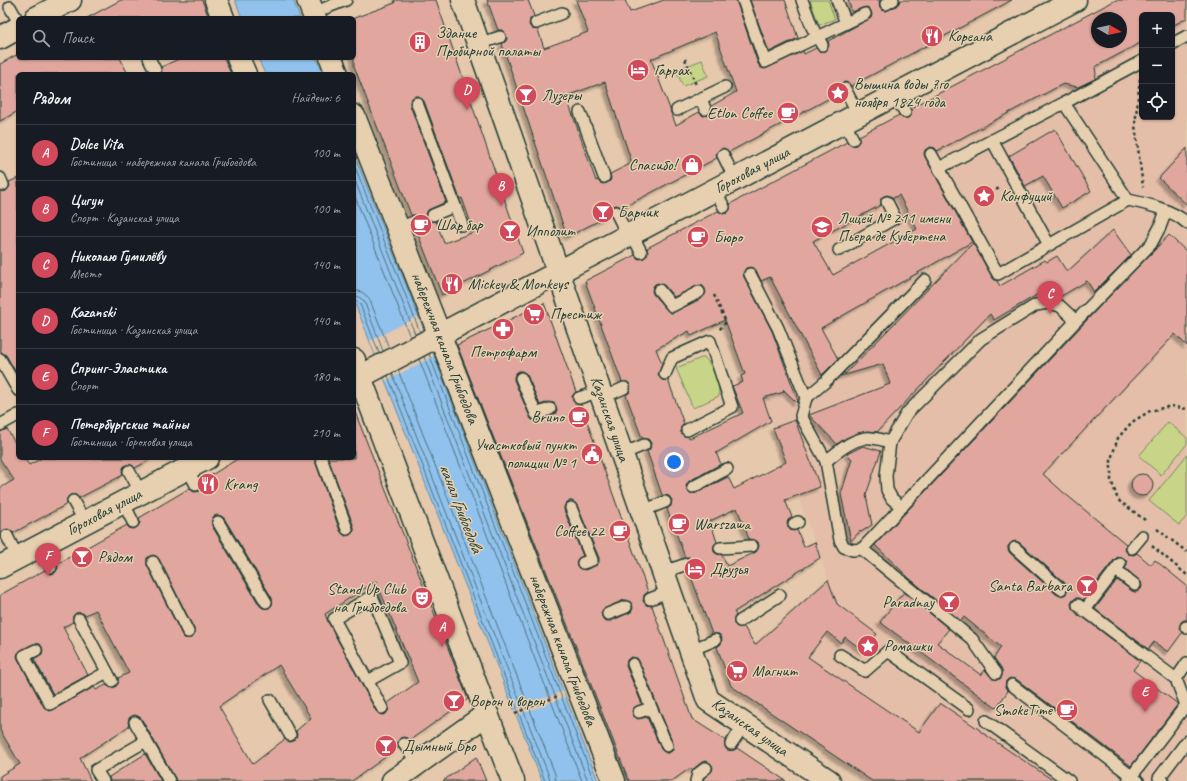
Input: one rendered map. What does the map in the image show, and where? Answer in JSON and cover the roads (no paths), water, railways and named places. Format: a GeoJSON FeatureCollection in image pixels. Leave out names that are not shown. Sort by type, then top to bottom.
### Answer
{"type":"FeatureCollection","features":[{"type":"Feature","properties":{"kind":"street"},"geometry":{"type":"LineString","coordinates":[[40,16],[70,0]]}},
{"type":"Feature","properties":{"kind":"street"},"geometry":{"type":"LineString","coordinates":[[216,0],[222,16]]}},
{"type":"Feature","properties":{"kind":"street","name":"Казанская улица"},"geometry":{"type":"LineString","coordinates":[[463,0],[642,511],[661,587],[691,650],[708,700],[829,781]]}},
{"type":"Feature","properties":{"kind":"street","name":"Гороховая улица"},"geometry":{"type":"LineString","coordinates":[[356,371],[377,362],[628,231],[729,168],[851,114],[1052,0]]}},
{"type":"Feature","properties":{"kind":"street","name":"Гороховая улица"},"geometry":{"type":"LineString","coordinates":[[851,114],[900,104],[1075,0]]}},
{"type":"Feature","properties":{"kind":"street"},"geometry":{"type":"LineString","coordinates":[[0,38],[16,29]]}},
{"type":"Feature","properties":{"kind":"street"},"geometry":{"type":"LineString","coordinates":[[239,60],[244,72]]}},
{"type":"Feature","properties":{"kind":"street"},"geometry":{"type":"LineString","coordinates":[[332,60],[336,72]]}},
{"type":"Feature","properties":{"kind":"street","name":"набережная канала Грибоедова"},"geometry":{"type":"LineString","coordinates":[[356,120],[406,225],[432,333],[539,575],[600,729],[614,781]]}},
{"type":"Feature","properties":{"kind":"street","name":"Гороховая улица"},"geometry":{"type":"LineString","coordinates":[[628,231],[719,199],[729,168]]}},
{"type":"Feature","properties":{"kind":"street"},"geometry":{"type":"LineString","coordinates":[[356,371],[513,781]]}},
{"type":"Feature","properties":{"kind":"street","name":"Гороховая улица"},"geometry":{"type":"LineString","coordinates":[[7,553],[79,512],[132,488],[189,470],[204,460]]}},
{"type":"Feature","properties":{"kind":"street","name":"Гороховая улица"},"geometry":{"type":"LineString","coordinates":[[7,553],[40,546],[79,512]]}},
{"type":"Feature","properties":{"kind":"street"},"geometry":{"type":"LineString","coordinates":[[393,781],[487,714]]}},
{"type":"Feature","properties":{"kind":"lane"},"geometry":{"type":"LineString","coordinates":[[312,10],[346,0]]}},
{"type":"Feature","properties":{"kind":"lane"},"geometry":{"type":"LineString","coordinates":[[743,0],[765,62],[820,41],[846,23],[865,14]]}},
{"type":"Feature","properties":{"kind":"lane"},"geometry":{"type":"LineString","coordinates":[[802,0],[812,27],[820,41]]}},
{"type":"Feature","properties":{"kind":"lane"},"geometry":{"type":"LineString","coordinates":[[837,0],[846,23]]}},
{"type":"Feature","properties":{"kind":"lane"},"geometry":{"type":"LineString","coordinates":[[10,7],[16,18]]}},
{"type":"Feature","properties":{"kind":"lane"},"geometry":{"type":"LineString","coordinates":[[536,23],[562,13]]}},
{"type":"Feature","properties":{"kind":"lane"},"geometry":{"type":"LineString","coordinates":[[478,44],[500,36]]}},
{"type":"Feature","properties":{"kind":"lane"},"geometry":{"type":"LineString","coordinates":[[1175,42],[1187,36]]}},
{"type":"Feature","properties":{"kind":"lane"},"geometry":{"type":"LineString","coordinates":[[150,60],[155,70]]}},
{"type":"Feature","properties":{"kind":"lane"},"geometry":{"type":"LineString","coordinates":[[939,168],[1139,63]]}},
{"type":"Feature","properties":{"kind":"lane"},"geometry":{"type":"LineString","coordinates":[[677,110],[703,103],[725,87]]}},
{"type":"Feature","properties":{"kind":"lane"},"geometry":{"type":"LineString","coordinates":[[417,102],[462,225]]}},
{"type":"Feature","properties":{"kind":"lane"},"geometry":{"type":"LineString","coordinates":[[1064,103],[1128,200],[1166,211],[1187,223]]}},
{"type":"Feature","properties":{"kind":"lane"},"geometry":{"type":"LineString","coordinates":[[580,112],[604,177]]}},
{"type":"Feature","properties":{"kind":"lane"},"geometry":{"type":"LineString","coordinates":[[992,140],[1049,245]]}},
{"type":"Feature","properties":{"kind":"lane"},"geometry":{"type":"LineString","coordinates":[[931,154],[998,274],[1128,200]]}},
{"type":"Feature","properties":{"kind":"lane"},"geometry":{"type":"LineString","coordinates":[[839,250],[895,218],[887,202]]}},
{"type":"Feature","properties":{"kind":"lane"},"geometry":{"type":"LineString","coordinates":[[433,215],[456,206]]}},
{"type":"Feature","properties":{"kind":"lane"},"geometry":{"type":"LineString","coordinates":[[925,280],[825,382],[806,398],[801,416],[826,460],[840,540],[844,547],[853,550],[862,549],[1076,321],[1151,244],[1166,211]]}},
{"type":"Feature","properties":{"kind":"lane"},"geometry":{"type":"LineString","coordinates":[[750,274],[778,328],[806,398]]}},
{"type":"Feature","properties":{"kind":"lane"},"geometry":{"type":"LineString","coordinates":[[659,290],[672,306],[699,292]]}},
{"type":"Feature","properties":{"kind":"lane"},"geometry":{"type":"LineString","coordinates":[[902,507],[892,499],[887,490],[886,476],[890,442],[907,413],[981,339],[1036,306],[1048,303],[1060,306],[1076,321]]}},
{"type":"Feature","properties":{"kind":"lane"},"geometry":{"type":"LineString","coordinates":[[665,374],[672,358],[710,341],[732,407],[687,430]]}},
{"type":"Feature","properties":{"kind":"lane"},"geometry":{"type":"LineString","coordinates":[[0,359],[16,387]]}},
{"type":"Feature","properties":{"kind":"lane"},"geometry":{"type":"LineString","coordinates":[[521,378],[536,414],[550,409]]}},
{"type":"Feature","properties":{"kind":"lane"},"geometry":{"type":"LineString","coordinates":[[579,398],[624,388]]}},
{"type":"Feature","properties":{"kind":"lane"},"geometry":{"type":"LineString","coordinates":[[0,425],[16,416]]}},
{"type":"Feature","properties":{"kind":"lane"},"geometry":{"type":"LineString","coordinates":[[826,460],[849,444],[865,438],[879,439],[890,442]]}},
{"type":"Feature","properties":{"kind":"lane"},"geometry":{"type":"LineString","coordinates":[[622,454],[644,445]]}},
{"type":"Feature","properties":{"kind":"lane"},"geometry":{"type":"LineString","coordinates":[[322,460],[347,529]]}},
{"type":"Feature","properties":{"kind":"lane"},"geometry":{"type":"LineString","coordinates":[[693,487],[727,469]]}},
{"type":"Feature","properties":{"kind":"lane"},"geometry":{"type":"LineString","coordinates":[[132,488],[133,522]]}},
{"type":"Feature","properties":{"kind":"lane"},"geometry":{"type":"LineString","coordinates":[[642,511],[665,502]]}},
{"type":"Feature","properties":{"kind":"lane"},"geometry":{"type":"LineString","coordinates":[[571,508],[592,560],[583,562]]}},
{"type":"Feature","properties":{"kind":"lane"},"geometry":{"type":"LineString","coordinates":[[218,522],[266,602]]}},
{"type":"Feature","properties":{"kind":"lane"},"geometry":{"type":"LineString","coordinates":[[1132,548],[1141,536]]}},
{"type":"Feature","properties":{"kind":"lane"},"geometry":{"type":"LineString","coordinates":[[40,546],[51,567]]}},
{"type":"Feature","properties":{"kind":"lane"},"geometry":{"type":"LineString","coordinates":[[720,548],[752,546]]}},
{"type":"Feature","properties":{"kind":"lane"},"geometry":{"type":"LineString","coordinates":[[1015,548],[1061,589]]}},
{"type":"Feature","properties":{"kind":"lane"},"geometry":{"type":"LineString","coordinates":[[862,549],[972,639],[996,673]]}},
{"type":"Feature","properties":{"kind":"lane"},"geometry":{"type":"LineString","coordinates":[[153,562],[188,632]]}},
{"type":"Feature","properties":{"kind":"lane"},"geometry":{"type":"LineString","coordinates":[[661,587],[687,564]]}},
{"type":"Feature","properties":{"kind":"lane"},"geometry":{"type":"LineString","coordinates":[[1012,685],[1133,779],[1186,705],[1176,679],[1081,608],[1118,567],[1135,585]]}},
{"type":"Feature","properties":{"kind":"lane"},"geometry":{"type":"LineString","coordinates":[[740,622],[780,595]]}},
{"type":"Feature","properties":{"kind":"lane"},"geometry":{"type":"LineString","coordinates":[[368,681],[400,662],[372,596],[334,619],[382,708]]}},
{"type":"Feature","properties":{"kind":"lane"},"geometry":{"type":"LineString","coordinates":[[608,614],[626,608]]}},
{"type":"Feature","properties":{"kind":"lane"},"geometry":{"type":"LineString","coordinates":[[36,650],[24,656],[50,704],[110,677],[79,619]]}},
{"type":"Feature","properties":{"kind":"lane"},"geometry":{"type":"LineString","coordinates":[[691,650],[715,640]]}},
{"type":"Feature","properties":{"kind":"lane"},"geometry":{"type":"LineString","coordinates":[[840,655],[865,671],[888,651],[969,709]]}},
{"type":"Feature","properties":{"kind":"lane"},"geometry":{"type":"LineString","coordinates":[[1176,679],[1187,663]]}},
{"type":"Feature","properties":{"kind":"lane"},"geometry":{"type":"LineString","coordinates":[[633,664],[667,746]]}},
{"type":"Feature","properties":{"kind":"lane"},"geometry":{"type":"LineString","coordinates":[[270,700],[290,735]]}},
{"type":"Feature","properties":{"kind":"lane"},"geometry":{"type":"LineString","coordinates":[[639,712],[651,708]]}},
{"type":"Feature","properties":{"kind":"lane"},"geometry":{"type":"LineString","coordinates":[[986,721],[1069,781]]}},
{"type":"Feature","properties":{"kind":"lane"},"geometry":{"type":"LineString","coordinates":[[135,722],[169,781]]}},
{"type":"Feature","properties":{"kind":"lane"},"geometry":{"type":"LineString","coordinates":[[731,744],[744,725]]}},
{"type":"Feature","properties":{"kind":"lane"},"geometry":{"type":"LineString","coordinates":[[1163,781],[1159,778],[1187,740]]}},
{"type":"Feature","properties":{"kind":"lane"},"geometry":{"type":"LineString","coordinates":[[103,781],[96,770],[146,741]]}},
{"type":"Feature","properties":{"kind":"lane"},"geometry":{"type":"LineString","coordinates":[[404,744],[417,763]]}},
{"type":"Feature","properties":{"kind":"lane"},"geometry":{"type":"LineString","coordinates":[[696,781],[698,774],[706,768]]}},
{"type":"Feature","properties":{"kind":"water"},"geometry":{"type":"Polygon","coordinates":[[[235,0],[293,0],[299,16],[241,16],[235,0]]]}},
{"type":"Feature","properties":{"kind":"water"},"geometry":{"type":"Polygon","coordinates":[[[259,60],[317,60],[322,72],[264,72],[259,60]]]}},
{"type":"Feature","properties":{"kind":"water","name":"канал Грибоедова"},"geometry":{"type":"Polygon","coordinates":[[[356,159],[434,356],[598,781],[542,781],[356,306],[356,159]]]}},
{"type":"Feature","properties":{"kind":"place","name":"Кореана"},"geometry":{"type":"Point","coordinates":[932,36]}},
{"type":"Feature","properties":{"kind":"place","name":"Здание Пробирной палаты"},"geometry":{"type":"Point","coordinates":[420,42]}},
{"type":"Feature","properties":{"kind":"place","name":"Гаррах"},"geometry":{"type":"Point","coordinates":[638,70]}},
{"type":"Feature","properties":{"kind":"place","name":"Вышина воды 7го ноября 1824 года"},"geometry":{"type":"Point","coordinates":[838,93]}},
{"type":"Feature","properties":{"kind":"place","name":"Лузеры"},"geometry":{"type":"Point","coordinates":[526,95]}},
{"type":"Feature","properties":{"kind":"place","name":"Kazanski"},"geometry":{"type":"Point","coordinates":[467,110]}},
{"type":"Feature","properties":{"kind":"place","name":"Etlon Coffee"},"geometry":{"type":"Point","coordinates":[788,113]}},
{"type":"Feature","properties":{"kind":"place","name":"Спасибо!"},"geometry":{"type":"Point","coordinates":[692,165]}},
{"type":"Feature","properties":{"kind":"place","name":"Конфуций"},"geometry":{"type":"Point","coordinates":[984,196]}},
{"type":"Feature","properties":{"kind":"place","name":"Цигун"},"geometry":{"type":"Point","coordinates":[501,206]}},
{"type":"Feature","properties":{"kind":"place","name":"Барчик"},"geometry":{"type":"Point","coordinates":[603,212]}},
{"type":"Feature","properties":{"kind":"place","name":"Шар бар"},"geometry":{"type":"Point","coordinates":[421,225]}},
{"type":"Feature","properties":{"kind":"place","name":"Лицей № 211 имени Пьера де Кубертена"},"geometry":{"type":"Point","coordinates":[822,227]}},
{"type":"Feature","properties":{"kind":"place","name":"Ипполит"},"geometry":{"type":"Point","coordinates":[510,231]}},
{"type":"Feature","properties":{"kind":"place","name":"Бюро"},"geometry":{"type":"Point","coordinates":[698,237]}},
{"type":"Feature","properties":{"kind":"place","name":"Mickey & Monkeys"},"geometry":{"type":"Point","coordinates":[452,284]}},
{"type":"Feature","properties":{"kind":"place","name":"Престиж"},"geometry":{"type":"Point","coordinates":[534,314]}},
{"type":"Feature","properties":{"kind":"place","name":"Николаю Гумилёву"},"geometry":{"type":"Point","coordinates":[1050,314]}},
{"type":"Feature","properties":{"kind":"place","name":"Петрофарм"},"geometry":{"type":"Point","coordinates":[503,329]}},
{"type":"Feature","properties":{"kind":"place","name":"Bruno"},"geometry":{"type":"Point","coordinates":[579,417]}},
{"type":"Feature","properties":{"kind":"place","name":"Участковый пункт полиции № 1"},"geometry":{"type":"Point","coordinates":[592,454]}},
{"type":"Feature","properties":{"kind":"place","name":"Krang"},"geometry":{"type":"Point","coordinates":[208,484]}},
{"type":"Feature","properties":{"kind":"place","name":"Warszawa"},"geometry":{"type":"Point","coordinates":[679,524]}},
{"type":"Feature","properties":{"kind":"place","name":"Coffee 22"},"geometry":{"type":"Point","coordinates":[620,531]}},
{"type":"Feature","properties":{"kind":"place","name":"Рядом"},"geometry":{"type":"Point","coordinates":[82,557]}},
{"type":"Feature","properties":{"kind":"place","name":"Друзья"},"geometry":{"type":"Point","coordinates":[695,569]}},
{"type":"Feature","properties":{"kind":"place","name":"Петербургские тайны"},"geometry":{"type":"Point","coordinates":[48,576]}},
{"type":"Feature","properties":{"kind":"place","name":"Santa Barbara"},"geometry":{"type":"Point","coordinates":[1087,586]}},
{"type":"Feature","properties":{"kind":"place","name":"Stand Up Club на Грибоедова"},"geometry":{"type":"Point","coordinates":[422,598]}},
{"type":"Feature","properties":{"kind":"place","name":"Paradnay"},"geometry":{"type":"Point","coordinates":[949,602]}},
{"type":"Feature","properties":{"kind":"place","name":"Ромашки"},"geometry":{"type":"Point","coordinates":[868,646]}},
{"type":"Feature","properties":{"kind":"place","name":"Dolce Vita"},"geometry":{"type":"Point","coordinates":[442,647]}},
{"type":"Feature","properties":{"kind":"place","name":"Магнит"},"geometry":{"type":"Point","coordinates":[737,671]}},
{"type":"Feature","properties":{"kind":"place","name":"Ворон и ворон"},"geometry":{"type":"Point","coordinates":[454,701]}},
{"type":"Feature","properties":{"kind":"place","name":"SmokeTime"},"geometry":{"type":"Point","coordinates":[1067,710]}},
{"type":"Feature","properties":{"kind":"place","name":"Спринг-Эластика"},"geometry":{"type":"Point","coordinates":[1145,712]}},
{"type":"Feature","properties":{"kind":"place","name":"Дымный Бро"},"geometry":{"type":"Point","coordinates":[386,746]}}]}
